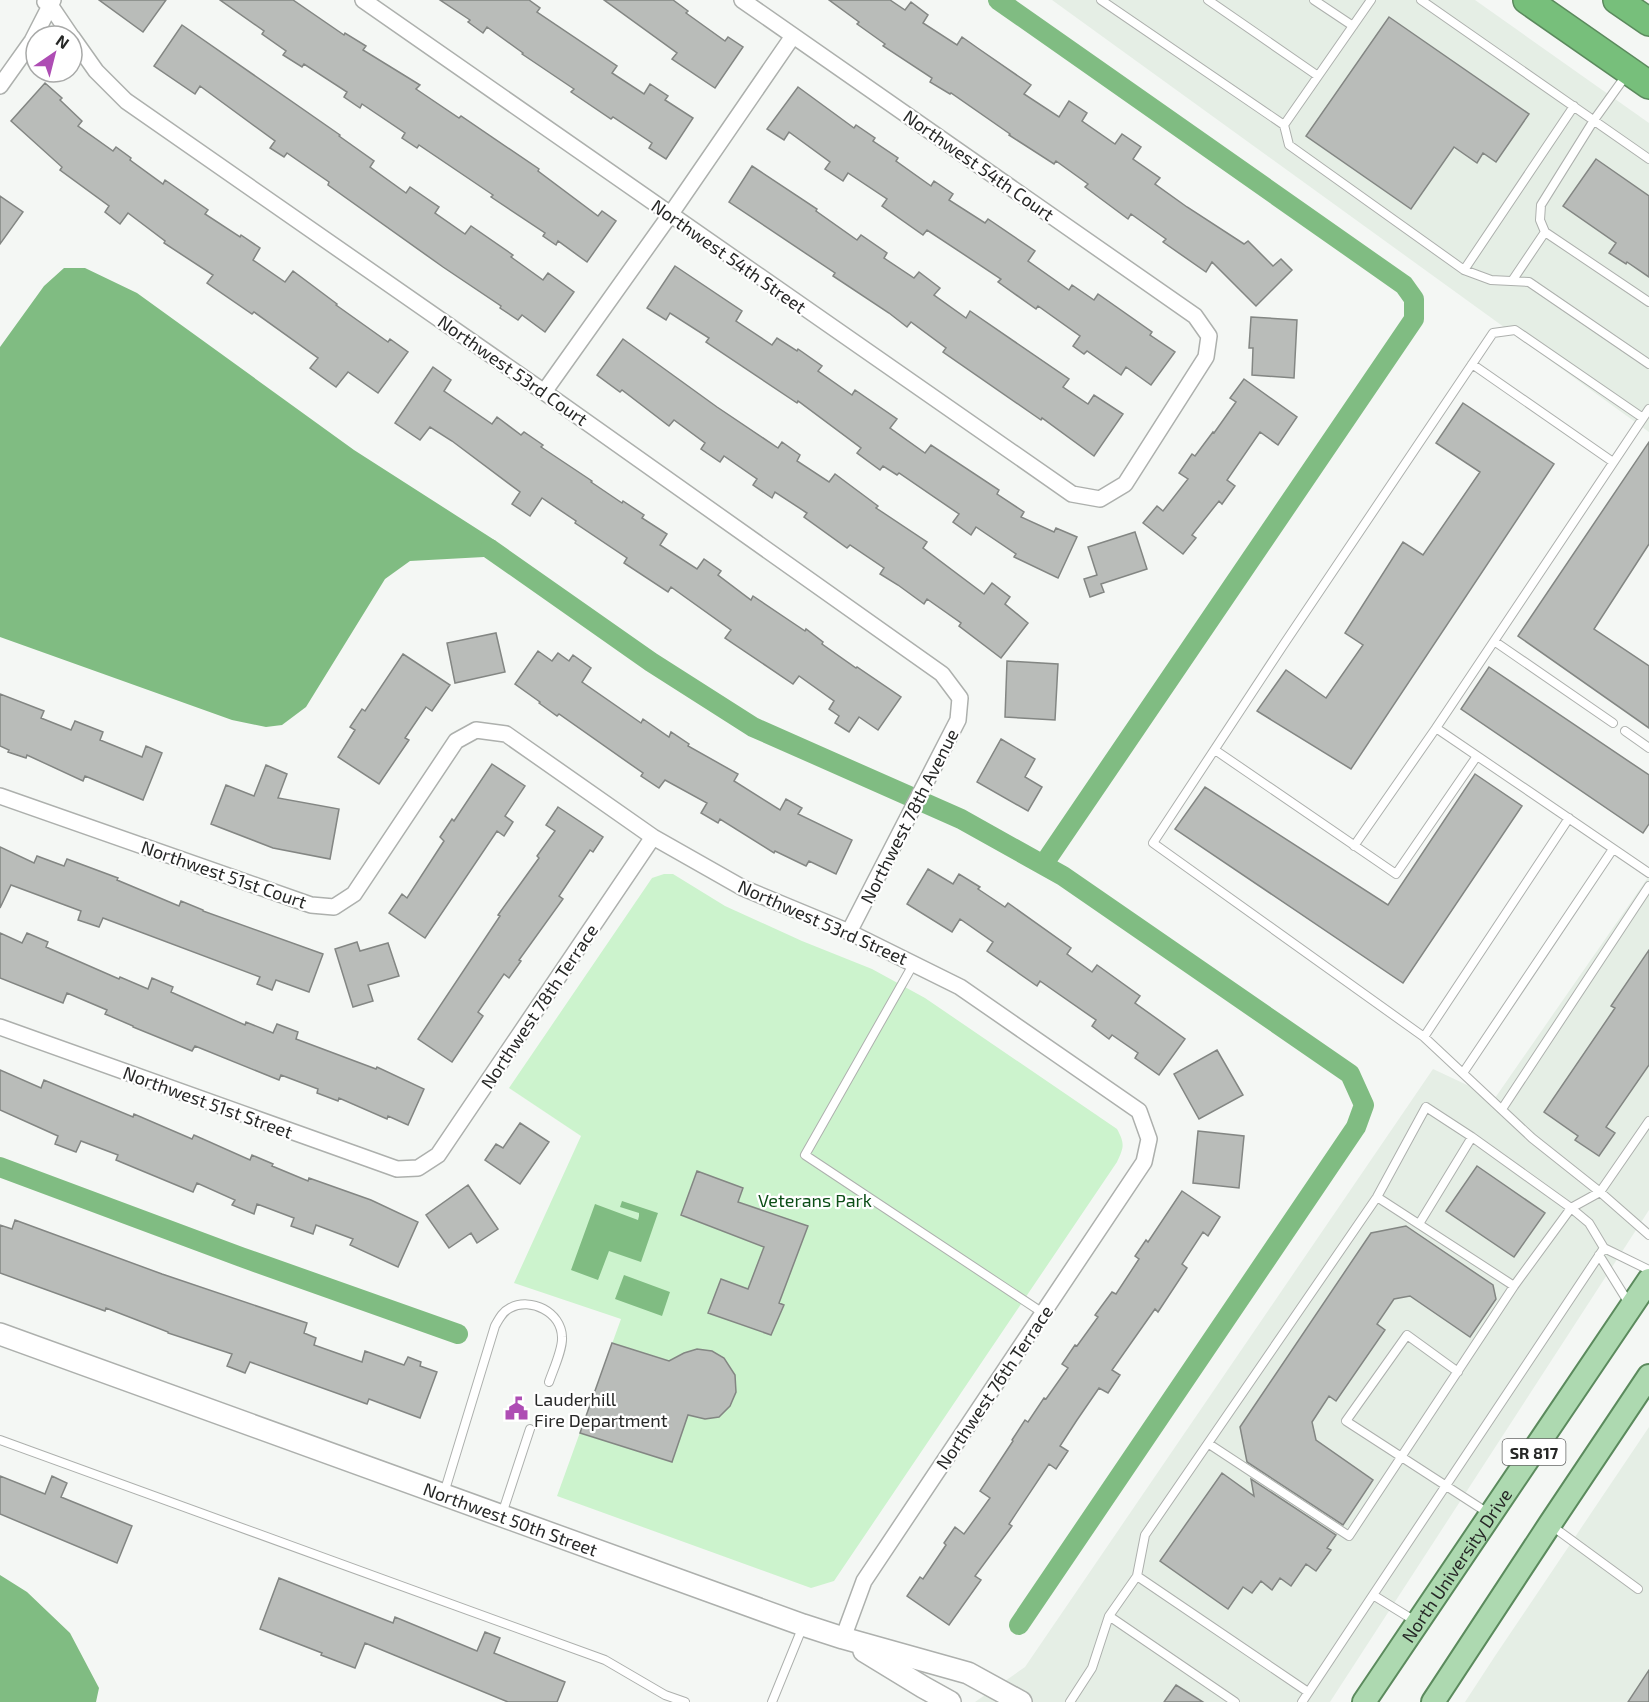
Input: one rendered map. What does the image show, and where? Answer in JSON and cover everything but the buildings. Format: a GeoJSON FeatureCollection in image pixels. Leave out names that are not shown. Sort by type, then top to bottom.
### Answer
{"type":"FeatureCollection","features":[{"type":"Feature","properties":{"kind":"highway"},"geometry":{"type":"LineString","coordinates":[[1527,0],[1639,78]]}},
{"type":"Feature","properties":{"kind":"highway"},"geometry":{"type":"LineString","coordinates":[[1617,0],[1649,22]]}},
{"type":"Feature","properties":{"kind":"main road","name":"North University Drive"},"geometry":{"type":"LineString","coordinates":[[1365,1702],[1649,1280]]}},
{"type":"Feature","properties":{"kind":"main road","name":"SR 817"},"geometry":{"type":"LineString","coordinates":[[1433,1702],[1649,1376]]}},
{"type":"Feature","properties":{"kind":"street","name":"Northwest 54th Street"},"geometry":{"type":"LineString","coordinates":[[363,0],[1072,494],[1100,499]]}},
{"type":"Feature","properties":{"kind":"street","name":"Northwest 54th Court"},"geometry":{"type":"LineString","coordinates":[[742,0],[1195,316],[1209,336],[1206,357],[1125,484],[1100,499]]}},
{"type":"Feature","properties":{"kind":"street"},"geometry":{"type":"LineString","coordinates":[[0,86],[32,41],[48,2]]}},
{"type":"Feature","properties":{"kind":"street","name":"Northwest 53rd Court"},"geometry":{"type":"LineString","coordinates":[[48,2],[63,24]]}},
{"type":"Feature","properties":{"kind":"street"},"geometry":{"type":"LineString","coordinates":[[544,392],[794,36]]}},
{"type":"Feature","properties":{"kind":"street","name":"Northwest 53rd Court"},"geometry":{"type":"LineString","coordinates":[[84,54],[96,71],[126,101],[544,392],[942,674],[960,698]]}},
{"type":"Feature","properties":{"kind":"street","name":"Northwest 78th Avenue"},"geometry":{"type":"LineString","coordinates":[[849,932],[958,720],[960,698]]}},
{"type":"Feature","properties":{"kind":"street","name":"Northwest 53rd Street"},"geometry":{"type":"LineString","coordinates":[[476,730],[506,734],[653,837],[743,888],[849,932],[960,987],[1139,1111],[1149,1139]]}},
{"type":"Feature","properties":{"kind":"street","name":"Northwest 51st Court"},"geometry":{"type":"LineString","coordinates":[[0,796],[311,905],[334,907],[354,894],[456,741],[476,730]]}},
{"type":"Feature","properties":{"kind":"street","name":"Northwest 78th Terrace"},"geometry":{"type":"LineString","coordinates":[[418,1168],[438,1155],[653,837]]}},
{"type":"Feature","properties":{"kind":"street","name":"Northwest 51st Street"},"geometry":{"type":"LineString","coordinates":[[0,1027],[397,1169],[418,1168]]}},
{"type":"Feature","properties":{"kind":"street","name":"Northwest 76th Terrace"},"geometry":{"type":"LineString","coordinates":[[843,1638],[864,1581],[1144,1162],[1149,1139]]}},
{"type":"Feature","properties":{"kind":"street","name":"Northwest 50th Street"},"geometry":{"type":"LineString","coordinates":[[0,1334],[803,1624],[843,1638],[968,1673],[1021,1702]]}},
{"type":"Feature","properties":{"kind":"street"},"geometry":{"type":"LineString","coordinates":[[843,1638],[950,1702]]}},
{"type":"Feature","properties":{"kind":"lane"},"geometry":{"type":"LineString","coordinates":[[1101,0],[1284,125],[1289,145],[1464,270],[1491,280],[1529,282],[1648,360]]}},
{"type":"Feature","properties":{"kind":"lane"},"geometry":{"type":"LineString","coordinates":[[1208,0],[1318,76]]}},
{"type":"Feature","properties":{"kind":"lane"},"geometry":{"type":"LineString","coordinates":[[1314,0],[1353,27]]}},
{"type":"Feature","properties":{"kind":"lane"},"geometry":{"type":"LineString","coordinates":[[1284,125],[1371,0]]}},
{"type":"Feature","properties":{"kind":"lane"},"geometry":{"type":"LineString","coordinates":[[1421,0],[1649,159]]}},
{"type":"Feature","properties":{"kind":"lane"},"geometry":{"type":"LineString","coordinates":[[1639,78],[1594,120],[1540,205],[1540,220],[1545,232],[1649,302]]}},
{"type":"Feature","properties":{"kind":"lane"},"geometry":{"type":"LineString","coordinates":[[1464,270],[1574,106]]}},
{"type":"Feature","properties":{"kind":"lane"},"geometry":{"type":"LineString","coordinates":[[1512,281],[1545,232]]}},
{"type":"Feature","properties":{"kind":"lane"},"geometry":{"type":"LineString","coordinates":[[1643,418],[1515,330],[1494,333],[1154,843],[1424,1037],[1532,1138],[1600,1192],[1649,1235]]}},
{"type":"Feature","properties":{"kind":"lane"},"geometry":{"type":"LineString","coordinates":[[1472,364],[1613,462]]}},
{"type":"Feature","properties":{"kind":"lane"},"geometry":{"type":"LineString","coordinates":[[1354,846],[1436,728],[1649,409]]}},
{"type":"Feature","properties":{"kind":"lane"},"geometry":{"type":"LineString","coordinates":[[1494,641],[1613,723]]}},
{"type":"Feature","properties":{"kind":"lane"},"geometry":{"type":"LineString","coordinates":[[1436,728],[1649,873]]}},
{"type":"Feature","properties":{"kind":"lane"},"geometry":{"type":"LineString","coordinates":[[1625,731],[1649,748]]}},
{"type":"Feature","properties":{"kind":"lane"},"geometry":{"type":"LineString","coordinates":[[1215,750],[1396,874],[1477,756]]}},
{"type":"Feature","properties":{"kind":"lane"},"geometry":{"type":"LineString","coordinates":[[1424,1037],[1569,818]]}},
{"type":"Feature","properties":{"kind":"lane"},"geometry":{"type":"LineString","coordinates":[[1463,1073],[1613,849]]}},
{"type":"Feature","properties":{"kind":"lane"},"geometry":{"type":"LineString","coordinates":[[1502,1110],[1649,886]]}},
{"type":"Feature","properties":{"kind":"lane"},"geometry":{"type":"LineString","coordinates":[[914,963],[805,1155],[1043,1313]]}},
{"type":"Feature","properties":{"kind":"lane"},"geometry":{"type":"LineString","coordinates":[[1074,1701],[1092,1668],[1109,1616],[1137,1576],[1145,1535],[1377,1197],[1426,1107],[1472,1137],[1589,1223],[1601,1252],[1631,1307]]}},
{"type":"Feature","properties":{"kind":"lane"},"geometry":{"type":"LineString","coordinates":[[1209,1444],[1349,1536],[1514,1286],[1571,1208],[1600,1192],[1649,1121]]}},
{"type":"Feature","properties":{"kind":"lane"},"geometry":{"type":"LineString","coordinates":[[1419,1224],[1472,1137]]}},
{"type":"Feature","properties":{"kind":"lane"},"geometry":{"type":"LineString","coordinates":[[1377,1197],[1514,1286]]}},
{"type":"Feature","properties":{"kind":"lane"},"geometry":{"type":"LineString","coordinates":[[1601,1252],[1649,1270]]}},
{"type":"Feature","properties":{"kind":"lane"},"geometry":{"type":"LineString","coordinates":[[1302,1702],[1601,1252]]}},
{"type":"Feature","properties":{"kind":"lane"},"geometry":{"type":"LineString","coordinates":[[443,1494],[495,1326],[501,1315],[510,1308],[522,1304],[536,1305],[551,1313],[558,1324],[562,1336],[549,1382]]}},
{"type":"Feature","properties":{"kind":"lane"},"geometry":{"type":"LineString","coordinates":[[1458,1371],[1407,1335],[1346,1422],[1491,1515]]}},
{"type":"Feature","properties":{"kind":"lane"},"geometry":{"type":"LineString","coordinates":[[501,1515],[530,1429]]}},
{"type":"Feature","properties":{"kind":"lane"},"geometry":{"type":"LineString","coordinates":[[0,1440],[605,1660],[663,1698],[686,1702]]}},
{"type":"Feature","properties":{"kind":"lane"},"geometry":{"type":"LineString","coordinates":[[1550,1524],[1638,1589]]}},
{"type":"Feature","properties":{"kind":"lane"},"geometry":{"type":"LineString","coordinates":[[1137,1576],[1308,1692]]}},
{"type":"Feature","properties":{"kind":"lane"},"geometry":{"type":"LineString","coordinates":[[1373,1595],[1419,1623]]}},
{"type":"Feature","properties":{"kind":"lane"},"geometry":{"type":"LineString","coordinates":[[1109,1616],[1235,1702]]}},
{"type":"Feature","properties":{"kind":"lane"},"geometry":{"type":"LineString","coordinates":[[771,1702],[803,1624]]}},
{"type":"Feature","properties":{"kind":"shaded area"},"geometry":{"type":"Polygon","coordinates":[[[1052,0],[1475,0],[1649,123],[1649,432],[1052,0]]]}},
{"type":"Feature","properties":{"kind":"shaded area"},"geometry":{"type":"Polygon","coordinates":[[[64,268],[85,268],[137,293],[354,450],[496,541],[484,557],[410,561],[385,579],[306,707],[282,725],[266,727],[232,720],[0,637],[0,347],[44,286],[64,268]]]}},
{"type":"Feature","properties":{"kind":"shaded area"},"geometry":{"type":"Polygon","coordinates":[[[1649,876],[1649,1210],[1330,1702],[975,1702],[1025,1667],[1433,1069],[1495,1098],[1649,876]]]}},
{"type":"Feature","properties":{"kind":"shaded area"},"geometry":{"type":"Polygon","coordinates":[[[622,1201],[658,1213],[641,1262],[609,1251],[598,1280],[571,1270],[595,1204],[638,1220],[639,1213],[620,1207],[622,1201]]]}},
{"type":"Feature","properties":{"kind":"shaded area"},"geometry":{"type":"Polygon","coordinates":[[[624,1275],[670,1292],[662,1316],[615,1299],[624,1275]]]}},
{"type":"Feature","properties":{"kind":"shaded area"},"geometry":{"type":"Polygon","coordinates":[[[1649,1427],[1649,1702],[1465,1702],[1495,1656],[1649,1427]]]}},
{"type":"Feature","properties":{"kind":"shaded area"},"geometry":{"type":"Polygon","coordinates":[[[0,1575],[27,1592],[70,1633],[99,1688],[96,1702],[0,1702],[0,1575]]]}},
{"type":"Feature","properties":{"kind":"green space","name":"Veterans Park"},"geometry":{"type":"Polygon","coordinates":[[[673,874],[725,906],[802,941],[872,969],[925,998],[1117,1129],[1122,1142],[1117,1162],[834,1581],[811,1588],[557,1496],[621,1319],[514,1283],[581,1136],[509,1088],[652,878],[673,874]]]}},
{"type":"Feature","properties":{"kind":"waterway"},"geometry":{"type":"LineString","coordinates":[[998,0],[1404,285],[1414,299],[1414,319],[1043,865]]}},
{"type":"Feature","properties":{"kind":"waterway"},"geometry":{"type":"LineString","coordinates":[[490,549],[651,662],[753,727],[961,819],[1063,876],[1350,1074],[1364,1105],[1356,1127],[1019,1625]]}},
{"type":"Feature","properties":{"kind":"waterway"},"geometry":{"type":"LineString","coordinates":[[0,1167],[241,1257],[458,1334]]}},
{"type":"Feature","properties":{"kind":"place","name":"Lauderhill Fire Department"},"geometry":{"type":"Point","coordinates":[516,1409]}}]}
